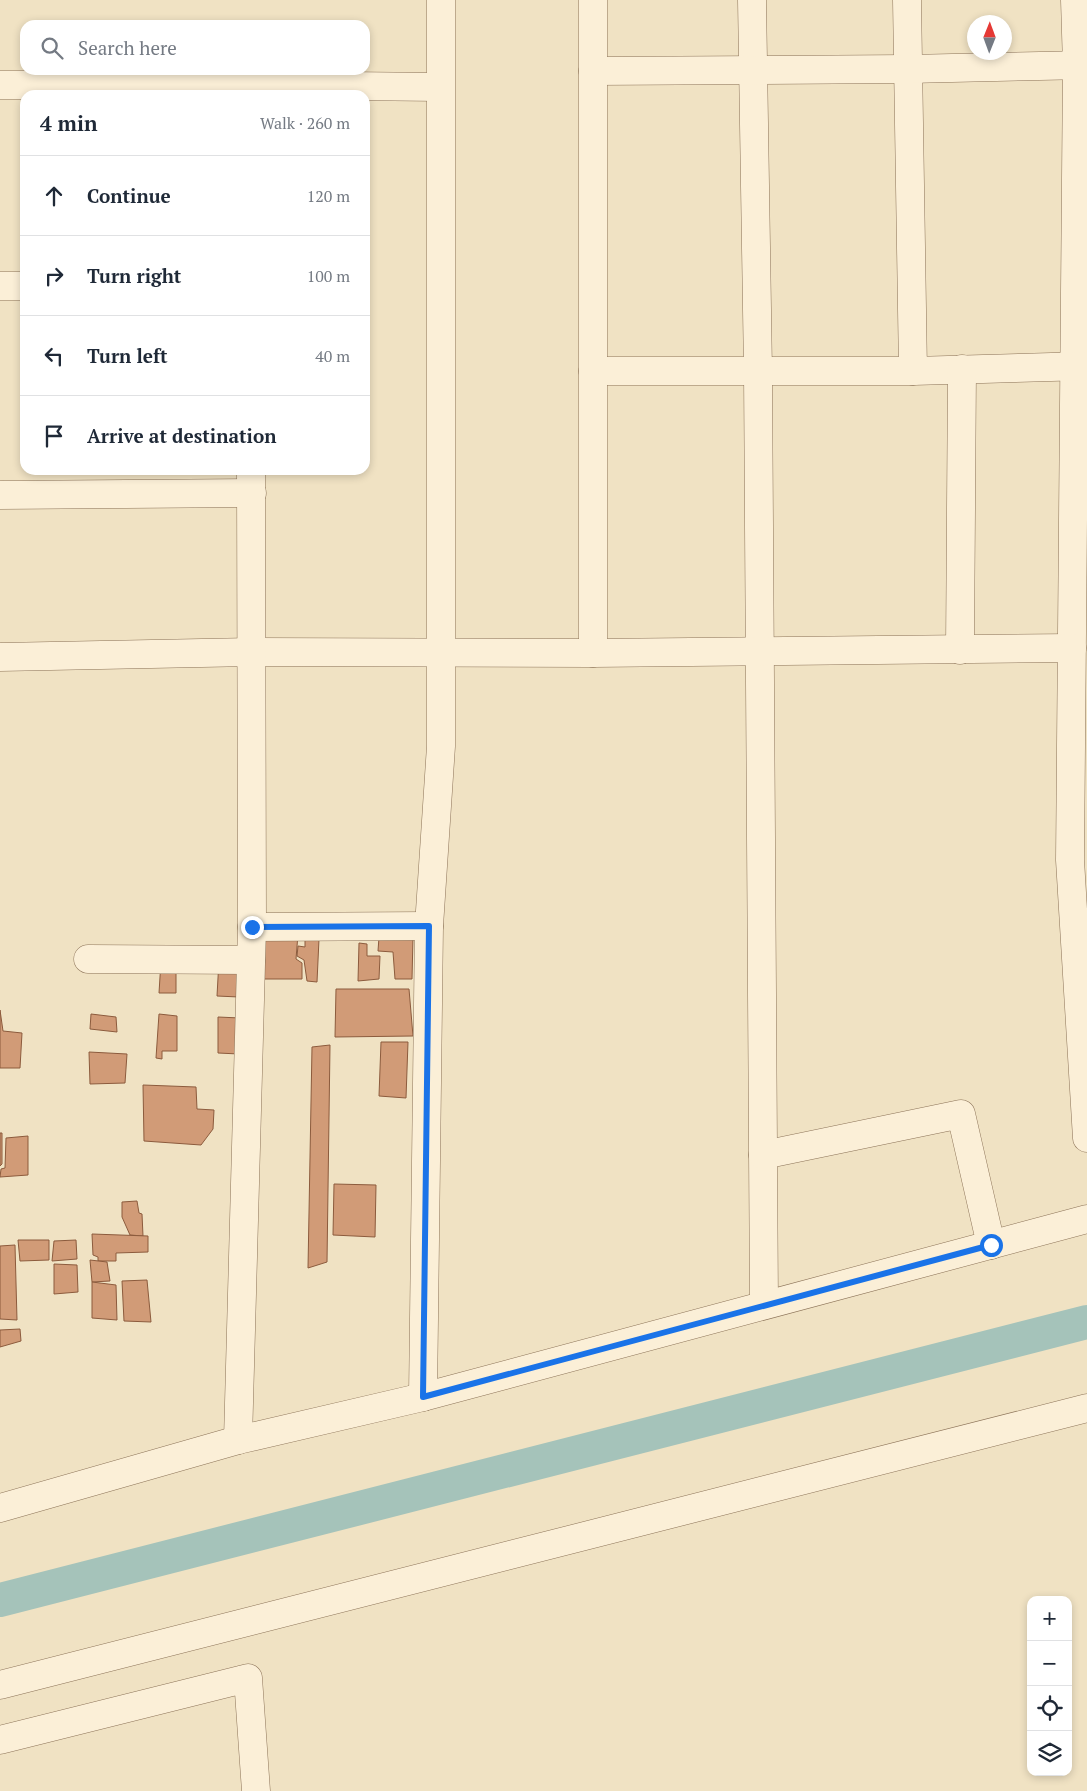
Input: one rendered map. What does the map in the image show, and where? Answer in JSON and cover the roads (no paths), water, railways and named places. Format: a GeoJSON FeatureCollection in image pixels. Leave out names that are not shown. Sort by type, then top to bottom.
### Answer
{"type":"FeatureCollection","features":[{"type":"Feature","properties":{"kind":"street"},"geometry":{"type":"LineString","coordinates":[[423,1397],[429,926],[441,746],[440,0]]}},
{"type":"Feature","properties":{"kind":"street"},"geometry":{"type":"LineString","coordinates":[[593,0],[593,653]]}},
{"type":"Feature","properties":{"kind":"street"},"geometry":{"type":"LineString","coordinates":[[752,0],[758,371],[764,1306]]}},
{"type":"Feature","properties":{"kind":"street"},"geometry":{"type":"LineString","coordinates":[[907,0],[913,371]]}},
{"type":"Feature","properties":{"kind":"street"},"geometry":{"type":"LineString","coordinates":[[1075,0],[1082,65],[1081,366],[1072,648],[1070,860],[1087,1138]]}},
{"type":"Feature","properties":{"kind":"street"},"geometry":{"type":"LineString","coordinates":[[593,71],[908,69],[1082,65]]}},
{"type":"Feature","properties":{"kind":"street"},"geometry":{"type":"LineString","coordinates":[[0,85],[254,90],[440,87]]}},
{"type":"Feature","properties":{"kind":"street"},"geometry":{"type":"LineString","coordinates":[[0,286],[20,286]]}},
{"type":"Feature","properties":{"kind":"street"},"geometry":{"type":"LineString","coordinates":[[593,372],[913,371],[1081,366]]}},
{"type":"Feature","properties":{"kind":"street"},"geometry":{"type":"LineString","coordinates":[[960,650],[962,369]]}},
{"type":"Feature","properties":{"kind":"street"},"geometry":{"type":"LineString","coordinates":[[0,495],[252,482],[252,927],[238,1440]]}},
{"type":"Feature","properties":{"kind":"street"},"geometry":{"type":"LineString","coordinates":[[0,657],[252,652],[593,653],[1072,648]]}},
{"type":"Feature","properties":{"kind":"street"},"geometry":{"type":"LineString","coordinates":[[252,927],[429,926]]}},
{"type":"Feature","properties":{"kind":"street"},"geometry":{"type":"LineString","coordinates":[[88,959],[251,960]]}},
{"type":"Feature","properties":{"kind":"street"},"geometry":{"type":"LineString","coordinates":[[763,1155],[960,1114],[991,1245]]}},
{"type":"Feature","properties":{"kind":"street"},"geometry":{"type":"LineString","coordinates":[[0,1508],[238,1440],[423,1397],[1087,1219]]}},
{"type":"Feature","properties":{"kind":"street"},"geometry":{"type":"LineString","coordinates":[[0,1685],[1087,1408]]}},
{"type":"Feature","properties":{"kind":"street"},"geometry":{"type":"LineString","coordinates":[[0,1740],[248,1678],[256,1791]]}},
{"type":"Feature","properties":{"kind":"waterway"},"geometry":{"type":"LineString","coordinates":[[0,1600],[1087,1322]]}}]}
